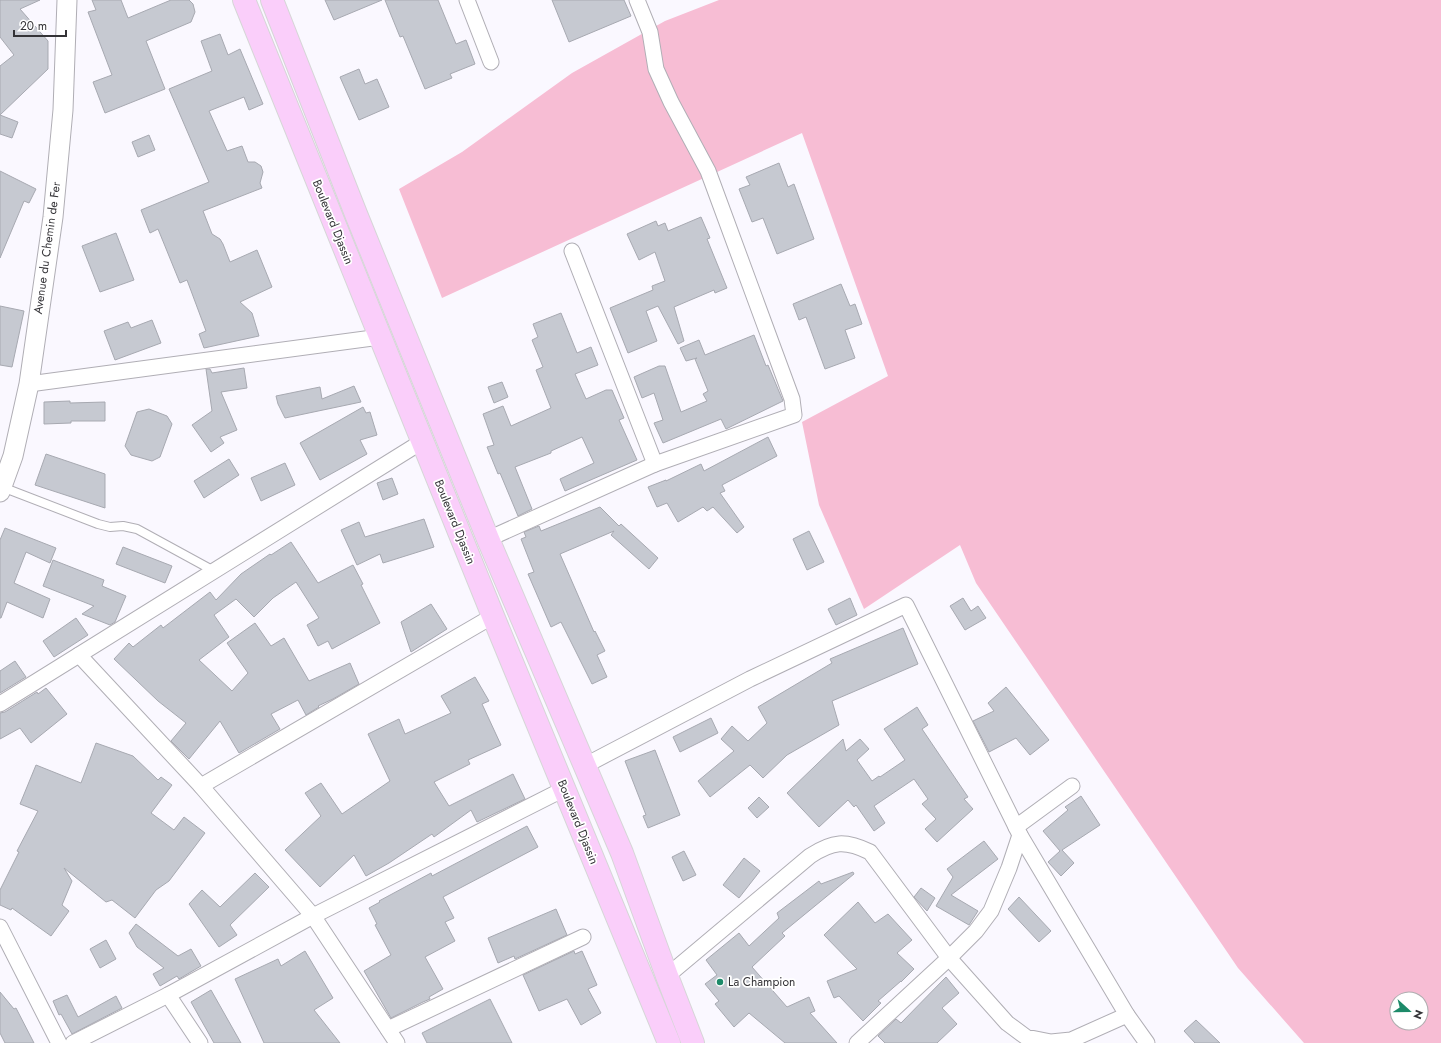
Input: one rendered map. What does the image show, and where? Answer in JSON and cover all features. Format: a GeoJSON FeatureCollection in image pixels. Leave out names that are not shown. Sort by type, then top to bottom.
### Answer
{"type":"FeatureCollection","features":[{"type":"Feature","properties":{"kind":"highway","name":"Boulevard Djassin"},"geometry":{"type":"LineString","coordinates":[[244,0],[493,616],[669,1043]]}},
{"type":"Feature","properties":{"kind":"highway","name":"Boulevard Djassin"},"geometry":{"type":"LineString","coordinates":[[272,0],[356,214],[488,539],[622,853],[693,1043]]}},
{"type":"Feature","properties":{"kind":"street","name":"Avenue du Chemin de Fer"},"geometry":{"type":"LineString","coordinates":[[1,490],[13,456],[29,384],[54,210],[63,110],[67,0]]}},
{"type":"Feature","properties":{"kind":"street"},"geometry":{"type":"LineString","coordinates":[[467,0],[490,62]]}},
{"type":"Feature","properties":{"kind":"street"},"geometry":{"type":"LineString","coordinates":[[488,539],[655,464],[794,415],[792,399],[708,171],[671,102],[656,69],[650,32],[637,0]]}},
{"type":"Feature","properties":{"kind":"street"},"geometry":{"type":"LineString","coordinates":[[572,251],[655,464]]}},
{"type":"Feature","properties":{"kind":"street"},"geometry":{"type":"LineString","coordinates":[[29,384],[380,337]]}},
{"type":"Feature","properties":{"kind":"street"},"geometry":{"type":"LineString","coordinates":[[0,704],[423,441]]}},
{"type":"Feature","properties":{"kind":"street"},"geometry":{"type":"LineString","coordinates":[[584,766],[750,679],[906,605],[1018,831],[1128,1015],[1147,1043]]}},
{"type":"Feature","properties":{"kind":"street"},"geometry":{"type":"LineString","coordinates":[[201,786],[493,616]]}},
{"type":"Feature","properties":{"kind":"street"},"geometry":{"type":"LineString","coordinates":[[79,655],[201,786],[313,916],[397,1043]]}},
{"type":"Feature","properties":{"kind":"street"},"geometry":{"type":"LineString","coordinates":[[857,1043],[976,931],[991,910],[1009,868],[1018,831],[1072,786]]}},
{"type":"Feature","properties":{"kind":"street"},"geometry":{"type":"LineString","coordinates":[[73,1043],[168,995],[313,916],[564,789]]}},
{"type":"Feature","properties":{"kind":"street"},"geometry":{"type":"LineString","coordinates":[[667,976],[810,856],[820,849],[836,844],[854,844],[870,852],[949,958],[1007,1023],[1026,1037],[1051,1042],[1071,1040],[1128,1015]]}},
{"type":"Feature","properties":{"kind":"street"},"geometry":{"type":"LineString","coordinates":[[0,926],[60,1043]]}},
{"type":"Feature","properties":{"kind":"street"},"geometry":{"type":"LineString","coordinates":[[388,1029],[583,937]]}},
{"type":"Feature","properties":{"kind":"street"},"geometry":{"type":"LineString","coordinates":[[168,995],[200,1043]]}},
{"type":"Feature","properties":{"kind":"lane"},"geometry":{"type":"LineString","coordinates":[[1,490],[98,524],[110,527],[123,526],[137,529],[214,571]]}},
{"type":"Feature","properties":{"kind":"shaded area"},"geometry":{"type":"Polygon","coordinates":[[[719,0],[1441,0],[1441,1043],[1304,1043],[1238,968],[976,583],[960,545],[864,609],[819,505],[802,422],[888,376],[802,133],[442,298],[399,189],[462,152],[572,73],[665,21],[719,0]]]}},
{"type":"Feature","properties":{"kind":"building"},"geometry":{"type":"Polygon","coordinates":[[[0,0],[40,0],[20,9],[48,41],[48,69],[0,115],[0,66],[14,55],[0,37],[0,0]]]}},
{"type":"Feature","properties":{"kind":"building"},"geometry":{"type":"Polygon","coordinates":[[[92,0],[121,0],[128,18],[171,0],[189,0],[193,4],[195,12],[191,22],[146,41],[165,89],[105,113],[93,82],[112,75],[88,12],[96,10],[92,0]]]}},
{"type":"Feature","properties":{"kind":"building"},"geometry":{"type":"Polygon","coordinates":[[[325,0],[382,0],[334,20],[325,0]]]}},
{"type":"Feature","properties":{"kind":"building"},"geometry":{"type":"Polygon","coordinates":[[[385,0],[438,0],[456,44],[466,40],[475,64],[450,74],[452,78],[425,89],[403,36],[400,37],[385,0]]]}},
{"type":"Feature","properties":{"kind":"building"},"geometry":{"type":"Polygon","coordinates":[[[552,0],[624,0],[631,16],[569,42],[552,0]]]}},
{"type":"Feature","properties":{"kind":"building"},"geometry":{"type":"Polygon","coordinates":[[[220,34],[228,55],[240,49],[263,104],[249,110],[244,97],[209,111],[227,151],[242,146],[248,162],[255,162],[261,166],[263,172],[260,183],[262,188],[203,211],[212,234],[220,239],[230,262],[257,250],[272,287],[240,302],[252,313],[259,336],[204,348],[199,334],[206,331],[187,280],[180,283],[158,229],[150,233],[141,210],[209,182],[169,89],[212,71],[201,41],[220,34]]]}},
{"type":"Feature","properties":{"kind":"building"},"geometry":{"type":"Polygon","coordinates":[[[359,69],[365,84],[377,79],[389,107],[359,120],[340,77],[359,69]]]}},
{"type":"Feature","properties":{"kind":"building"},"geometry":{"type":"Polygon","coordinates":[[[0,115],[18,122],[12,138],[0,134],[0,115]]]}},
{"type":"Feature","properties":{"kind":"building"},"geometry":{"type":"Polygon","coordinates":[[[149,135],[155,150],[138,157],[132,142],[149,135]]]}},
{"type":"Feature","properties":{"kind":"building"},"geometry":{"type":"Polygon","coordinates":[[[779,163],[788,187],[794,184],[814,239],[777,254],[763,218],[752,222],[739,189],[750,185],[746,177],[779,163]]]}},
{"type":"Feature","properties":{"kind":"building"},"geometry":{"type":"Polygon","coordinates":[[[0,171],[36,189],[29,203],[24,201],[0,258],[0,171]]]}},
{"type":"Feature","properties":{"kind":"building"},"geometry":{"type":"Polygon","coordinates":[[[701,217],[710,238],[707,239],[727,288],[715,293],[714,290],[674,307],[684,341],[678,344],[658,306],[646,311],[657,341],[628,353],[610,308],[653,290],[652,286],[665,281],[655,252],[639,260],[627,234],[656,221],[658,226],[665,223],[668,231],[701,217]]]}},
{"type":"Feature","properties":{"kind":"building"},"geometry":{"type":"Polygon","coordinates":[[[116,233],[134,280],[100,292],[82,246],[116,233]]]}},
{"type":"Feature","properties":{"kind":"building"},"geometry":{"type":"Polygon","coordinates":[[[841,284],[850,306],[855,304],[862,324],[845,330],[855,358],[825,369],[806,317],[799,320],[793,304],[841,284]]]}},
{"type":"Feature","properties":{"kind":"building"},"geometry":{"type":"Polygon","coordinates":[[[0,306],[24,311],[12,367],[0,365],[0,306]]]}},
{"type":"Feature","properties":{"kind":"building"},"geometry":{"type":"Polygon","coordinates":[[[561,313],[577,353],[591,347],[598,365],[575,374],[586,399],[606,390],[612,390],[624,418],[619,420],[637,460],[565,491],[560,479],[594,463],[582,437],[551,451],[551,453],[515,467],[532,509],[518,516],[500,473],[498,474],[487,447],[494,445],[483,414],[503,406],[511,426],[551,408],[536,370],[543,367],[532,340],[538,337],[533,324],[561,313]]]}},
{"type":"Feature","properties":{"kind":"building"},"geometry":{"type":"Polygon","coordinates":[[[152,320],[161,343],[115,360],[104,331],[128,322],[131,328],[152,320]]]}},
{"type":"Feature","properties":{"kind":"building"},"geometry":{"type":"Polygon","coordinates":[[[754,335],[766,366],[768,365],[783,401],[726,429],[721,419],[663,443],[654,423],[663,420],[654,393],[642,398],[634,377],[659,366],[665,366],[681,412],[707,401],[703,394],[708,391],[695,359],[697,358],[686,361],[680,348],[699,340],[705,355],[754,335]]]}},
{"type":"Feature","properties":{"kind":"building"},"geometry":{"type":"Polygon","coordinates":[[[244,368],[247,388],[221,392],[237,430],[220,437],[224,443],[211,452],[192,425],[212,411],[206,369],[210,369],[212,373],[244,368]]]}},
{"type":"Feature","properties":{"kind":"building"},"geometry":{"type":"Polygon","coordinates":[[[502,382],[508,397],[494,403],[488,387],[502,382]]]}},
{"type":"Feature","properties":{"kind":"building"},"geometry":{"type":"Polygon","coordinates":[[[354,386],[361,402],[285,418],[276,396],[320,387],[322,399],[354,386]]]}},
{"type":"Feature","properties":{"kind":"building"},"geometry":{"type":"Polygon","coordinates":[[[70,401],[70,403],[105,402],[105,421],[71,421],[71,423],[44,424],[44,402],[70,401]]]}},
{"type":"Feature","properties":{"kind":"building"},"geometry":{"type":"Polygon","coordinates":[[[363,407],[366,413],[370,412],[377,435],[360,440],[367,454],[320,480],[300,443],[363,407]]]}},
{"type":"Feature","properties":{"kind":"building"},"geometry":{"type":"Polygon","coordinates":[[[149,409],[167,416],[172,424],[160,457],[152,461],[131,455],[125,446],[137,412],[149,409]]]}},
{"type":"Feature","properties":{"kind":"building"},"geometry":{"type":"Polygon","coordinates":[[[768,437],[777,456],[722,485],[725,491],[720,493],[744,527],[737,533],[713,507],[707,511],[703,507],[678,522],[667,503],[657,507],[648,487],[666,481],[701,464],[704,471],[768,437]]]}},
{"type":"Feature","properties":{"kind":"building"},"geometry":{"type":"Polygon","coordinates":[[[46,454],[105,474],[105,508],[35,485],[46,454]]]}},
{"type":"Feature","properties":{"kind":"building"},"geometry":{"type":"Polygon","coordinates":[[[229,459],[239,475],[204,498],[194,481],[229,459]]]}},
{"type":"Feature","properties":{"kind":"building"},"geometry":{"type":"Polygon","coordinates":[[[285,463],[295,485],[261,501],[251,478],[285,463]]]}},
{"type":"Feature","properties":{"kind":"building"},"geometry":{"type":"Polygon","coordinates":[[[392,478],[398,494],[383,500],[377,483],[392,478]]]}},
{"type":"Feature","properties":{"kind":"building"},"geometry":{"type":"Polygon","coordinates":[[[600,507],[619,526],[621,524],[658,558],[649,569],[611,535],[614,531],[560,554],[594,632],[595,631],[605,651],[597,655],[607,677],[592,684],[561,622],[551,627],[528,574],[534,572],[521,539],[526,537],[524,532],[539,526],[541,531],[600,507]]]}},
{"type":"Feature","properties":{"kind":"building"},"geometry":{"type":"Polygon","coordinates":[[[424,519],[434,547],[383,563],[380,554],[357,565],[341,530],[359,522],[365,537],[424,519]]]}},
{"type":"Feature","properties":{"kind":"building"},"geometry":{"type":"Polygon","coordinates":[[[5,528],[56,548],[50,563],[26,552],[14,583],[50,599],[43,618],[7,602],[0,618],[0,540],[5,528]]]}},
{"type":"Feature","properties":{"kind":"building"},"geometry":{"type":"Polygon","coordinates":[[[809,531],[824,562],[807,570],[793,539],[809,531]]]}},
{"type":"Feature","properties":{"kind":"building"},"geometry":{"type":"Polygon","coordinates":[[[291,542],[318,583],[353,565],[380,623],[332,649],[328,641],[318,646],[307,625],[319,618],[296,582],[273,598],[254,617],[236,599],[214,615],[229,637],[199,660],[232,691],[248,673],[227,643],[255,623],[271,646],[284,638],[309,681],[350,663],[359,684],[318,706],[319,707],[306,715],[298,700],[271,714],[280,729],[239,753],[220,721],[189,759],[171,741],[186,723],[158,701],[114,659],[129,643],[133,647],[161,625],[163,628],[210,592],[216,600],[241,574],[270,554],[271,555],[291,542]]]}},
{"type":"Feature","properties":{"kind":"building"},"geometry":{"type":"Polygon","coordinates":[[[123,547],[172,566],[165,583],[116,564],[123,547]]]}},
{"type":"Feature","properties":{"kind":"building"},"geometry":{"type":"Polygon","coordinates":[[[53,560],[104,580],[102,586],[126,596],[115,622],[110,625],[82,614],[94,606],[43,586],[53,560]]]}},
{"type":"Feature","properties":{"kind":"building"},"geometry":{"type":"Polygon","coordinates":[[[850,598],[857,615],[836,625],[828,609],[850,598]]]}},
{"type":"Feature","properties":{"kind":"building"},"geometry":{"type":"Polygon","coordinates":[[[963,598],[971,611],[978,606],[986,618],[965,630],[950,606],[963,598]]]}},
{"type":"Feature","properties":{"kind":"building"},"geometry":{"type":"Polygon","coordinates":[[[431,604],[447,629],[411,652],[401,622],[431,604]]]}},
{"type":"Feature","properties":{"kind":"building"},"geometry":{"type":"Polygon","coordinates":[[[76,618],[88,635],[54,657],[43,641],[76,618]]]}},
{"type":"Feature","properties":{"kind":"building"},"geometry":{"type":"Polygon","coordinates":[[[903,628],[918,664],[832,701],[839,725],[787,755],[763,778],[750,765],[710,797],[698,781],[734,751],[721,739],[732,726],[748,741],[767,723],[758,707],[832,663],[830,659],[903,628]]]}},
{"type":"Feature","properties":{"kind":"building"},"geometry":{"type":"Polygon","coordinates":[[[15,661],[26,677],[0,693],[0,671],[15,661]]]}},
{"type":"Feature","properties":{"kind":"building"},"geometry":{"type":"Polygon","coordinates":[[[475,677],[489,701],[482,704],[501,745],[468,760],[470,764],[434,782],[449,806],[513,774],[525,799],[477,822],[471,810],[434,837],[432,834],[389,863],[366,876],[354,855],[320,887],[285,850],[321,816],[305,793],[321,783],[342,814],[390,781],[368,734],[399,719],[405,734],[451,713],[441,696],[475,677]]]}},
{"type":"Feature","properties":{"kind":"building"},"geometry":{"type":"Polygon","coordinates":[[[1006,687],[1049,740],[1030,755],[1016,738],[989,752],[973,721],[994,711],[988,703],[1006,687]]]}},
{"type":"Feature","properties":{"kind":"building"},"geometry":{"type":"Polygon","coordinates":[[[46,688],[67,714],[31,743],[20,728],[0,739],[0,713],[5,712],[46,688]]]}},
{"type":"Feature","properties":{"kind":"building"},"geometry":{"type":"Polygon","coordinates":[[[917,707],[928,725],[922,729],[968,797],[964,799],[973,809],[937,842],[925,829],[936,819],[922,804],[928,799],[914,779],[874,806],[885,823],[874,831],[856,805],[854,807],[848,800],[819,827],[787,793],[843,739],[846,751],[860,739],[869,749],[857,760],[872,781],[879,776],[880,777],[905,760],[884,729],[917,707]]]}},
{"type":"Feature","properties":{"kind":"building"},"geometry":{"type":"Polygon","coordinates":[[[711,718],[718,733],[680,752],[673,737],[711,718]]]}},
{"type":"Feature","properties":{"kind":"building"},"geometry":{"type":"Polygon","coordinates":[[[96,743],[133,756],[158,780],[161,777],[172,785],[151,813],[174,830],[184,817],[205,833],[169,881],[156,890],[135,918],[112,900],[106,902],[64,868],[72,881],[62,905],[69,911],[51,936],[12,908],[11,910],[0,905],[0,890],[19,852],[17,851],[38,811],[20,804],[36,765],[81,783],[96,743]]]}},
{"type":"Feature","properties":{"kind":"building"},"geometry":{"type":"Polygon","coordinates":[[[655,750],[680,815],[648,828],[643,816],[646,815],[625,761],[655,750]]]}},
{"type":"Feature","properties":{"kind":"building"},"geometry":{"type":"Polygon","coordinates":[[[1081,796],[1100,825],[1062,850],[1074,863],[1061,876],[1048,862],[1060,851],[1043,831],[1068,810],[1065,807],[1081,796]]]}},
{"type":"Feature","properties":{"kind":"building"},"geometry":{"type":"Polygon","coordinates":[[[759,797],[769,807],[757,818],[748,808],[759,797]]]}},
{"type":"Feature","properties":{"kind":"building"},"geometry":{"type":"Polygon","coordinates":[[[527,826],[538,847],[443,897],[454,918],[445,922],[455,941],[425,957],[443,989],[429,997],[430,999],[391,1018],[364,971],[391,955],[375,925],[377,924],[369,908],[431,873],[432,876],[527,826]]]}},
{"type":"Feature","properties":{"kind":"building"},"geometry":{"type":"Polygon","coordinates":[[[984,841],[998,859],[951,895],[978,911],[969,925],[936,906],[953,877],[947,869],[984,841]]]}},
{"type":"Feature","properties":{"kind":"building"},"geometry":{"type":"Polygon","coordinates":[[[684,851],[696,875],[683,881],[672,857],[684,851]]]}},
{"type":"Feature","properties":{"kind":"building"},"geometry":{"type":"Polygon","coordinates":[[[744,858],[760,871],[739,898],[723,885],[744,858]]]}},
{"type":"Feature","properties":{"kind":"building"},"geometry":{"type":"Polygon","coordinates":[[[853,872],[854,874],[782,933],[785,936],[752,967],[787,1007],[809,997],[815,1011],[810,1013],[837,1043],[785,1043],[749,1013],[734,1027],[715,1004],[719,1001],[705,984],[717,975],[706,960],[739,933],[749,946],[779,918],[777,913],[819,881],[821,884],[853,872]]]}},
{"type":"Feature","properties":{"kind":"building"},"geometry":{"type":"Polygon","coordinates":[[[255,873],[269,887],[230,925],[237,935],[219,947],[189,904],[202,890],[220,907],[255,873]]]}},
{"type":"Feature","properties":{"kind":"building"},"geometry":{"type":"Polygon","coordinates":[[[921,888],[935,898],[927,911],[914,897],[921,888]]]}},
{"type":"Feature","properties":{"kind":"building"},"geometry":{"type":"Polygon","coordinates":[[[1019,897],[1051,931],[1039,942],[1008,909],[1019,897]]]}},
{"type":"Feature","properties":{"kind":"building"},"geometry":{"type":"Polygon","coordinates":[[[858,902],[875,923],[888,914],[912,940],[897,953],[914,969],[878,1001],[881,1003],[863,1021],[839,996],[834,998],[827,981],[857,969],[824,935],[858,902]]]}},
{"type":"Feature","properties":{"kind":"building"},"geometry":{"type":"Polygon","coordinates":[[[556,909],[567,935],[515,959],[514,956],[498,963],[488,938],[556,909]]]}},
{"type":"Feature","properties":{"kind":"building"},"geometry":{"type":"Polygon","coordinates":[[[136,924],[178,956],[191,949],[201,966],[179,979],[177,976],[160,986],[153,974],[164,968],[137,947],[129,933],[136,924]]]}},
{"type":"Feature","properties":{"kind":"building"},"geometry":{"type":"Polygon","coordinates":[[[106,940],[116,959],[100,968],[90,949],[106,940]]]}},
{"type":"Feature","properties":{"kind":"building"},"geometry":{"type":"Polygon","coordinates":[[[305,951],[333,998],[314,1010],[340,1043],[264,1043],[235,979],[278,959],[281,966],[305,951]]]}},
{"type":"Feature","properties":{"kind":"building"},"geometry":{"type":"Polygon","coordinates":[[[574,951],[575,954],[582,951],[597,985],[588,989],[601,1013],[581,1025],[567,999],[539,1011],[523,975],[574,951]]]}},
{"type":"Feature","properties":{"kind":"building"},"geometry":{"type":"Polygon","coordinates":[[[946,977],[959,993],[942,1008],[957,1024],[937,1043],[885,1043],[878,1036],[896,1019],[901,1023],[946,977]]]}},
{"type":"Feature","properties":{"kind":"building"},"geometry":{"type":"Polygon","coordinates":[[[211,990],[241,1043],[214,1043],[191,1002],[211,990]]]}},
{"type":"Feature","properties":{"kind":"building"},"geometry":{"type":"Polygon","coordinates":[[[0,992],[14,1009],[16,1008],[34,1043],[5,1043],[0,1033],[0,992]]]}},
{"type":"Feature","properties":{"kind":"building"},"geometry":{"type":"Polygon","coordinates":[[[67,995],[78,1017],[116,996],[122,1008],[72,1034],[61,1014],[59,1015],[53,1001],[67,995]]]}},
{"type":"Feature","properties":{"kind":"building"},"geometry":{"type":"Polygon","coordinates":[[[490,999],[512,1043],[427,1043],[422,1033],[490,999]]]}},
{"type":"Feature","properties":{"kind":"building"},"geometry":{"type":"Polygon","coordinates":[[[1196,1020],[1220,1043],[1195,1043],[1184,1031],[1196,1020]]]}},
{"type":"Feature","properties":{"kind":"place","name":"La Champion"},"geometry":{"type":"Point","coordinates":[720,982]}}]}
